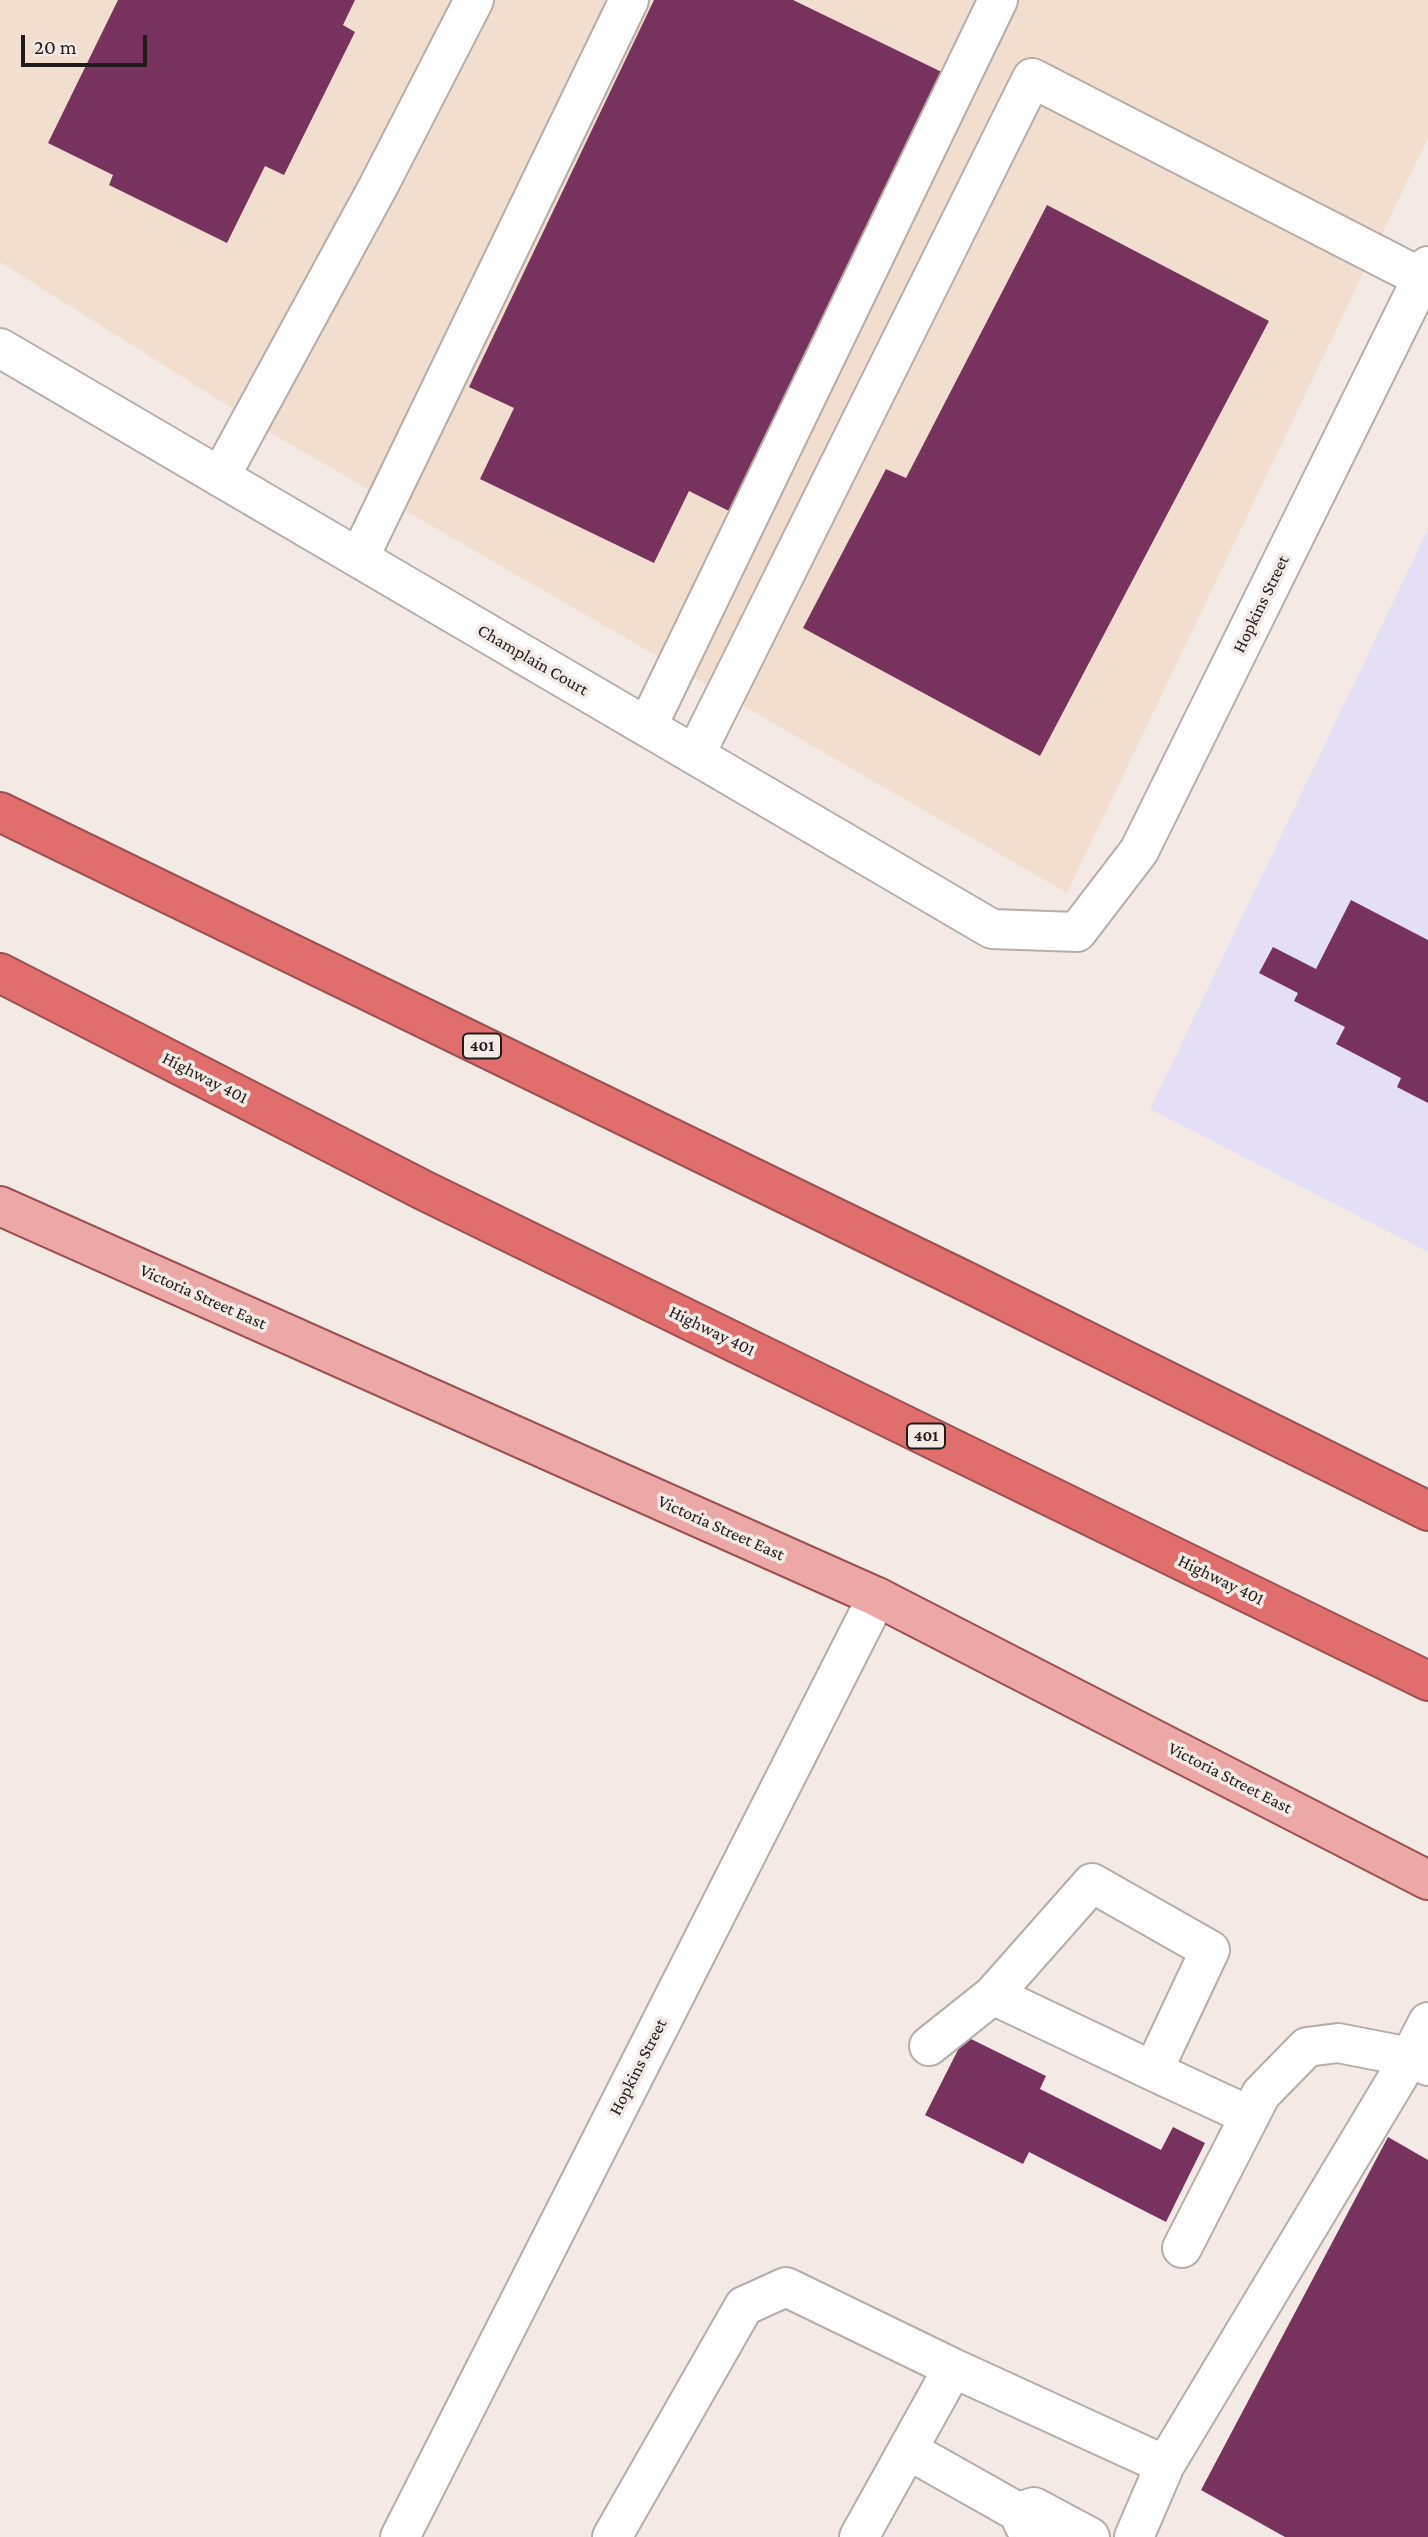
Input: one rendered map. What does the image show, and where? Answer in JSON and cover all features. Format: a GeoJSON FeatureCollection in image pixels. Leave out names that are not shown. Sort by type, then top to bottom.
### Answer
{"type":"FeatureCollection","features":[{"type":"Feature","properties":{"kind":"highway","name":"401"},"geometry":{"type":"LineString","coordinates":[[0,812],[963,1280],[1428,1511]]}},
{"type":"Feature","properties":{"kind":"highway","name":"Highway 401"},"geometry":{"type":"LineString","coordinates":[[0,973],[425,1191],[1428,1681]]}},
{"type":"Feature","properties":{"kind":"main road","name":"Victoria Street East"},"geometry":{"type":"LineString","coordinates":[[0,1206],[877,1597],[1428,1880]]}},
{"type":"Feature","properties":{"kind":"street"},"geometry":{"type":"LineString","coordinates":[[220,477],[379,185],[474,0]]}},
{"type":"Feature","properties":{"kind":"street"},"geometry":{"type":"LineString","coordinates":[[359,558],[629,0]]}},
{"type":"Feature","properties":{"kind":"street"},"geometry":{"type":"LineString","coordinates":[[647,727],[998,0]]}},
{"type":"Feature","properties":{"kind":"street"},"geometry":{"type":"LineString","coordinates":[[695,755],[1032,78],[1425,272]]}},
{"type":"Feature","properties":{"kind":"street","name":"Hopkins Street"},"geometry":{"type":"LineString","coordinates":[[1077,932],[1139,851],[1425,272]]}},
{"type":"Feature","properties":{"kind":"street","name":"Champlain Court"},"geometry":{"type":"LineString","coordinates":[[0,348],[992,929],[1077,932]]}},
{"type":"Feature","properties":{"kind":"street","name":"Hopkins Street"},"geometry":{"type":"LineString","coordinates":[[400,2537],[877,1597]]}},
{"type":"Feature","properties":{"kind":"street"},"geometry":{"type":"LineString","coordinates":[[929,2046],[993,1995],[1092,1883],[1210,1950],[1153,2071]]}},
{"type":"Feature","properties":{"kind":"street"},"geometry":{"type":"LineString","coordinates":[[993,1995],[1250,2116]]}},
{"type":"Feature","properties":{"kind":"street"},"geometry":{"type":"LineString","coordinates":[[1134,2537],[1164,2465],[1419,2061],[1428,2022]]}},
{"type":"Feature","properties":{"kind":"street"},"geometry":{"type":"LineString","coordinates":[[1182,2248],[1261,2094],[1307,2047],[1338,2043],[1419,2061]]}},
{"type":"Feature","properties":{"kind":"street"},"geometry":{"type":"LineString","coordinates":[[612,2537],[744,2306],[786,2287],[953,2368],[1164,2465]]}},
{"type":"Feature","properties":{"kind":"street"},"geometry":{"type":"LineString","coordinates":[[859,2537],[953,2368]]}},
{"type":"Feature","properties":{"kind":"street"},"geometry":{"type":"LineString","coordinates":[[908,2450],[1031,2524],[1034,2507],[1090,2537]]}},
{"type":"Feature","properties":{"kind":"shaded area"},"geometry":{"type":"Polygon","coordinates":[[[0,0],[1428,0],[1428,138],[1067,893],[276,436],[0,262],[0,0]]]}},
{"type":"Feature","properties":{"kind":"shaded area"},"geometry":{"type":"Polygon","coordinates":[[[1428,529],[1428,1252],[1150,1109],[1428,529]]]}},
{"type":"Feature","properties":{"kind":"building"},"geometry":{"type":"Polygon","coordinates":[[[118,0],[355,0],[343,25],[355,32],[284,175],[265,166],[227,243],[109,185],[113,175],[48,143],[118,0]]]}},
{"type":"Feature","properties":{"kind":"building"},"geometry":{"type":"Polygon","coordinates":[[[654,0],[793,0],[948,75],[737,515],[689,491],[654,563],[480,479],[514,408],[469,387],[654,0]]]}},
{"type":"Feature","properties":{"kind":"building"},"geometry":{"type":"Polygon","coordinates":[[[1047,205],[1269,321],[1040,756],[803,628],[886,469],[906,478],[1047,205]]]}},
{"type":"Feature","properties":{"kind":"building"},"geometry":{"type":"Polygon","coordinates":[[[1351,900],[1428,940],[1428,1103],[1397,1087],[1401,1078],[1336,1044],[1345,1027],[1294,1001],[1298,993],[1259,973],[1273,947],[1316,969],[1351,900]]]}},
{"type":"Feature","properties":{"kind":"building"},"geometry":{"type":"Polygon","coordinates":[[[965,2036],[1046,2076],[1040,2089],[1161,2150],[1173,2127],[1205,2143],[1166,2222],[1029,2152],[1023,2164],[925,2115],[965,2036]]]}},
{"type":"Feature","properties":{"kind":"building"},"geometry":{"type":"Polygon","coordinates":[[[1388,2137],[1428,2160],[1428,2537],[1285,2537],[1201,2490],[1388,2137]]]}}]}
